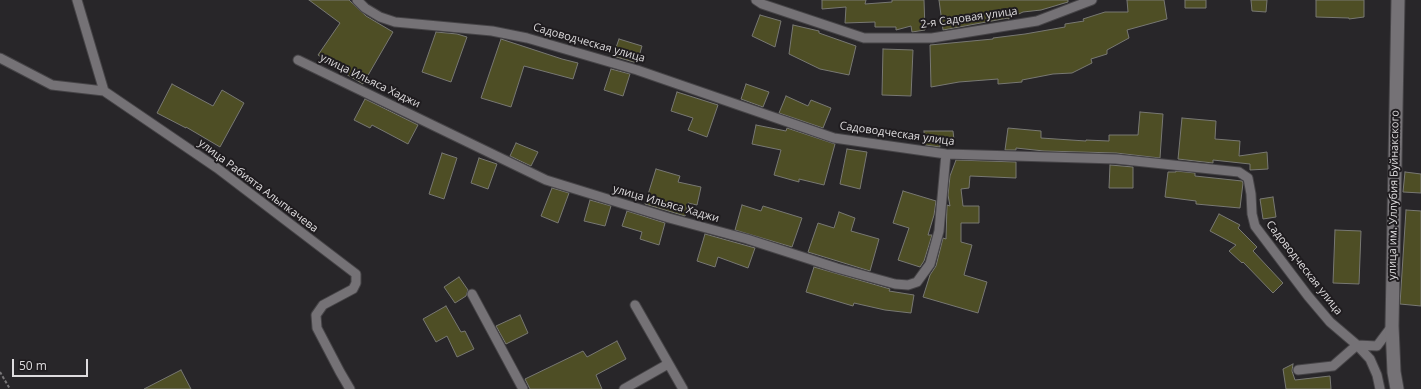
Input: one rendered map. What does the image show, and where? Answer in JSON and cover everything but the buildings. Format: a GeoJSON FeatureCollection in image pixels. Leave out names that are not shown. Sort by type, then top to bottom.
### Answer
{"type":"FeatureCollection","features":[{"type":"Feature","properties":{"kind":"main road","name":"улица им. Уллубия Буйнакского"},"geometry":{"type":"LineString","coordinates":[[1396,389],[1392,326],[1398,0]]}},
{"type":"Feature","properties":{"kind":"street"},"geometry":{"type":"LineString","coordinates":[[0,58],[52,85],[104,91],[76,0]]}},
{"type":"Feature","properties":{"kind":"street","name":"Садоводческая улица"},"geometry":{"type":"LineString","coordinates":[[357,0],[365,8],[380,17],[394,22],[492,31],[527,38],[637,70],[834,138],[946,154],[1116,159],[1239,172],[1248,178],[1251,194],[1252,214],[1255,226],[1330,322],[1357,345],[1370,359],[1377,375],[1380,389]]}},
{"type":"Feature","properties":{"kind":"street","name":"2-я Садовая улица"},"geometry":{"type":"LineString","coordinates":[[756,0],[762,4],[864,38],[932,38],[1037,21],[1092,0]]}},
{"type":"Feature","properties":{"kind":"street","name":"улица Ильяса Хаджи"},"geometry":{"type":"LineString","coordinates":[[298,60],[546,180],[669,218],[895,284],[908,285],[917,282],[930,264],[939,231],[946,154]]}},
{"type":"Feature","properties":{"kind":"street","name":"улица Рабията Алыпкачева"},"geometry":{"type":"LineString","coordinates":[[104,91],[217,168],[356,274],[356,283],[352,289],[323,305],[316,315],[317,328],[350,389]]}},
{"type":"Feature","properties":{"kind":"street"},"geometry":{"type":"LineString","coordinates":[[472,294],[523,389]]}},
{"type":"Feature","properties":{"kind":"street"},"geometry":{"type":"LineString","coordinates":[[635,306],[683,389]]}},
{"type":"Feature","properties":{"kind":"street"},"geometry":{"type":"LineString","coordinates":[[1298,370],[1333,366],[1357,345],[1377,346],[1392,326]]}},
{"type":"Feature","properties":{"kind":"street"},"geometry":{"type":"LineString","coordinates":[[624,389],[668,364]]}},
{"type":"Feature","properties":{"kind":"path"},"geometry":{"type":"LineString","coordinates":[[0,372],[10,389]]}}]}
